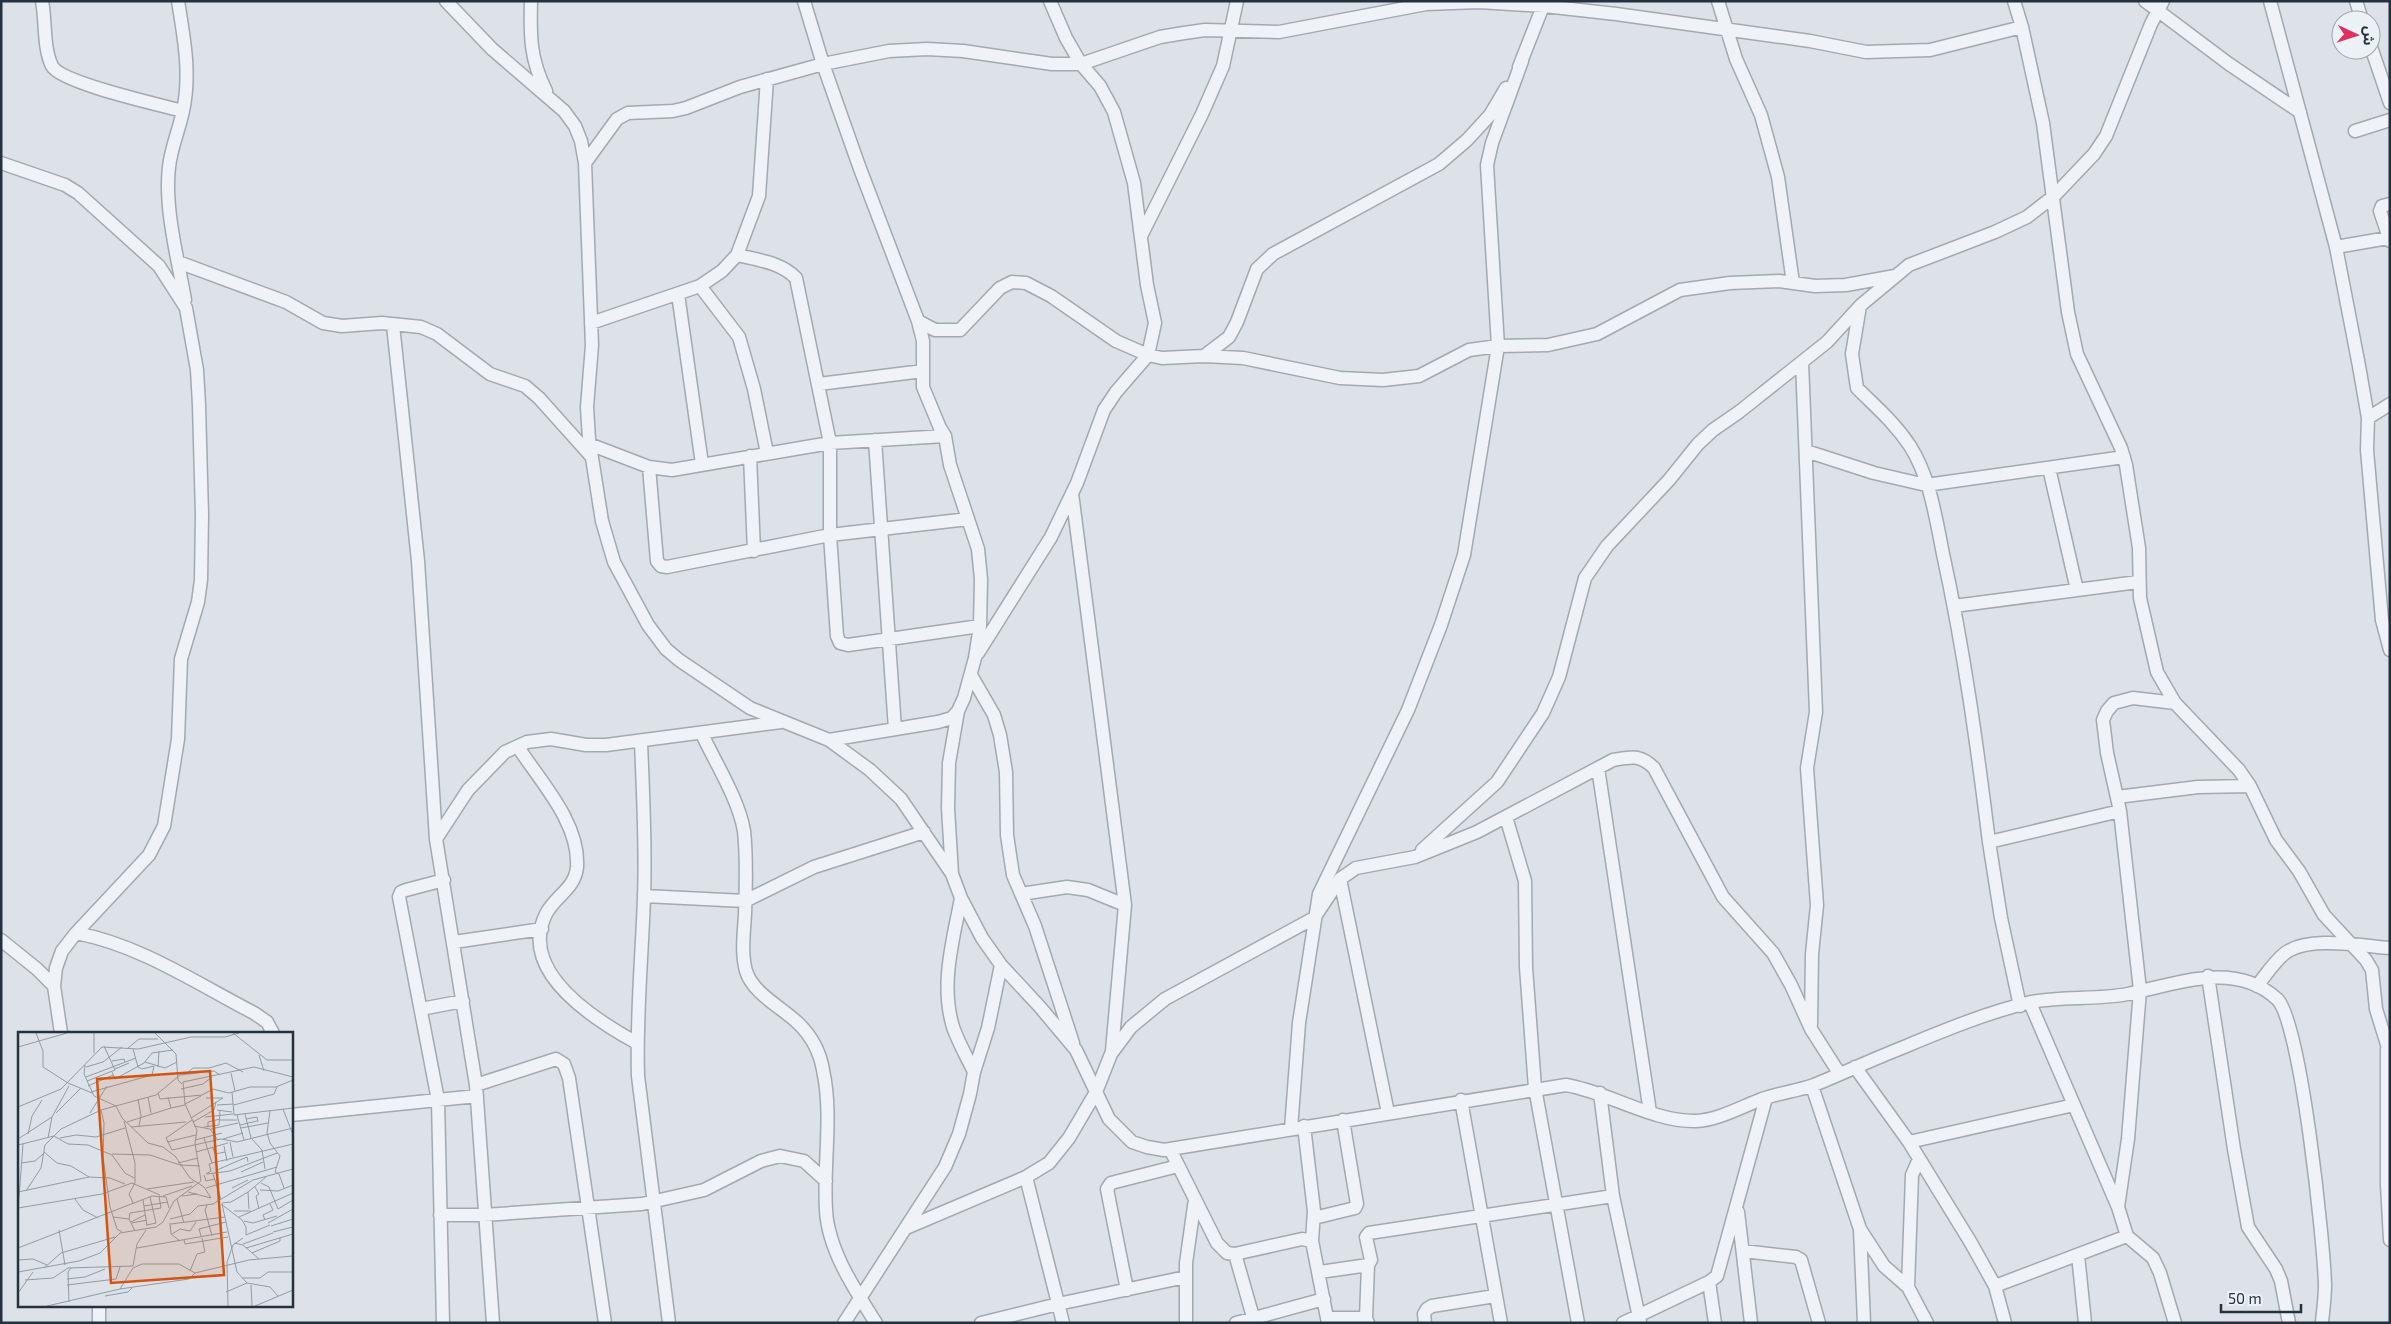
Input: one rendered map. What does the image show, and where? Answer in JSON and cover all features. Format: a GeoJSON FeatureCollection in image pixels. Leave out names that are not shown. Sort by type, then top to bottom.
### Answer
{"type":"FeatureCollection","features":[{"type":"Feature","properties":{"kind":"street"},"geometry":{"type":"LineString","coordinates":[[42,1],[49,57],[53,68],[62,74],[87,84],[183,111]]}},
{"type":"Feature","properties":{"kind":"street"},"geometry":{"type":"LineString","coordinates":[[61,1032],[54,986],[59,958],[76,933],[149,855],[159,838],[168,811],[178,739],[181,659],[198,602],[201,580],[202,515],[197,370],[178,262],[170,197],[169,168],[183,111],[187,78],[186,51],[178,1]]}},
{"type":"Feature","properties":{"kind":"street"},"geometry":{"type":"LineString","coordinates":[[446,1],[492,49],[564,111],[575,126],[581,141],[585,163],[592,345],[587,407],[590,450],[602,521],[614,562],[648,625],[666,649],[679,660],[750,708],[829,740],[870,770],[901,799],[952,874],[961,898],[982,938],[1001,965],[1076,1050]]}},
{"type":"Feature","properties":{"kind":"street"},"geometry":{"type":"LineString","coordinates":[[530,1],[530,43],[533,63],[548,96]]}},
{"type":"Feature","properties":{"kind":"street"},"geometry":{"type":"LineString","coordinates":[[804,1],[823,64],[865,183],[918,321],[922,341],[923,387],[945,436],[950,465],[978,549],[981,579],[980,626],[971,675],[958,711],[949,764],[948,808],[952,874]]}},
{"type":"Feature","properties":{"kind":"street"},"geometry":{"type":"LineString","coordinates":[[975,658],[1051,537],[1072,493],[1104,410],[1116,392],[1148,355],[1155,323],[1147,285],[1134,183],[1114,112],[1100,86],[1081,64],[1066,38],[1050,1]]}},
{"type":"Feature","properties":{"kind":"street"},"geometry":{"type":"LineString","coordinates":[[1141,236],[1202,114],[1223,66],[1238,1]]}},
{"type":"Feature","properties":{"kind":"street"},"geometry":{"type":"LineString","coordinates":[[1718,1],[1736,60],[1761,114],[1778,177],[1793,283]]}},
{"type":"Feature","properties":{"kind":"street"},"geometry":{"type":"LineString","coordinates":[[2014,1],[2022,27],[2042,123],[2054,196],[2068,312],[2077,354],[2124,457],[2141,564],[2138,582],[2157,672],[2175,703],[2217,745],[2250,786],[2276,840],[2299,871],[2324,916],[2353,946],[2372,970],[2376,1009],[2388,1051],[2386,1185],[2390,1240]]}},
{"type":"Feature","properties":{"kind":"street"},"geometry":{"type":"LineString","coordinates":[[2145,1],[2160,6],[2229,64],[2300,112]]}},
{"type":"Feature","properties":{"kind":"street"},"geometry":{"type":"LineString","coordinates":[[2270,1],[2336,247],[2368,418],[2367,450],[2384,564],[2382,620],[2390,650]]}},
{"type":"Feature","properties":{"kind":"street"},"geometry":{"type":"LineString","coordinates":[[585,163],[617,119],[628,113],[672,111],[686,108],[740,87],[767,79],[823,64],[889,51],[927,49],[963,51],[1052,64],[1081,64],[1160,37],[1205,30],[1279,32],[1426,4],[1479,2],[1544,4],[1727,31],[1810,41],[1866,52],[1930,50],[2022,27]]}},
{"type":"Feature","properties":{"kind":"street"},"geometry":{"type":"LineString","coordinates":[[1544,4],[1492,144],[1487,165],[1498,346],[1464,556],[1441,624],[1408,710],[1328,872],[1319,894],[1314,918],[1299,1024],[1298,1128],[1314,1218],[1312,1241],[1320,1272],[1328,1320],[1367,1321],[1368,1265],[1371,1260],[1366,1237],[1369,1233],[1558,1206],[1613,1196]]}},
{"type":"Feature","properties":{"kind":"street"},"geometry":{"type":"LineString","coordinates":[[1415,857],[1497,782],[1543,713],[1559,677],[1584,578],[1607,546],[1670,480],[1698,444],[1713,430],[1740,412],[1827,342],[1860,305],[1909,265],[1995,232],[2027,217],[2054,196],[2094,154],[2106,136],[2160,6]]}},
{"type":"Feature","properties":{"kind":"street"},"geometry":{"type":"LineString","coordinates":[[2375,60],[2390,103]]}},
{"type":"Feature","properties":{"kind":"street"},"geometry":{"type":"LineString","coordinates":[[1204,356],[1229,337],[1237,322],[1257,269],[1272,254],[1439,164],[1467,140],[1490,115],[1522,61]]}},
{"type":"Feature","properties":{"kind":"street"},"geometry":{"type":"LineString","coordinates":[[591,324],[700,286],[722,271],[737,255],[759,196],[767,79]]}},
{"type":"Feature","properties":{"kind":"street"},"geometry":{"type":"LineString","coordinates":[[2355,130],[2390,120]]}},
{"type":"Feature","properties":{"kind":"street"},"geometry":{"type":"LineString","coordinates":[[1,163],[65,185],[78,193],[159,266],[186,308]]}},
{"type":"Feature","properties":{"kind":"street"},"geometry":{"type":"LineString","coordinates":[[2336,247],[2389,239],[2380,211],[2382,206],[2390,204]]}},
{"type":"Feature","properties":{"kind":"street"},"geometry":{"type":"LineString","coordinates":[[737,255],[777,264],[789,270],[796,278],[830,443],[830,535],[837,636],[840,643],[848,645],[980,626]]}},
{"type":"Feature","properties":{"kind":"street"},"geometry":{"type":"LineString","coordinates":[[178,262],[286,302],[323,323],[342,326],[382,323],[421,327],[437,334],[490,374],[525,386],[590,450],[649,467],[672,470],[830,443],[945,436]]}},
{"type":"Feature","properties":{"kind":"street"},"geometry":{"type":"LineString","coordinates":[[918,321],[935,330],[960,330],[1000,288],[1012,282],[1026,283],[1051,296],[1116,341],[1148,355],[1162,358],[1204,356],[1243,358],[1340,378],[1383,380],[1419,376],[1469,350],[1498,346],[1548,345],[1596,334],[1680,290],[1730,282],[1778,281],[1814,286],[1846,285],[1896,276]]}},
{"type":"Feature","properties":{"kind":"street"},"geometry":{"type":"LineString","coordinates":[[700,286],[739,337],[754,389],[767,453]]}},
{"type":"Feature","properties":{"kind":"street"},"geometry":{"type":"LineString","coordinates":[[678,294],[702,464]]}},
{"type":"Feature","properties":{"kind":"street"},"geometry":{"type":"LineString","coordinates":[[1860,305],[1852,354],[1856,388],[1887,416],[1911,447],[1926,485],[1954,606],[1975,726],[1989,842],[2001,918],[2025,1004],[2074,1105],[2118,1207],[2127,1236],[2153,1258],[2160,1273],[2175,1323]]}},
{"type":"Feature","properties":{"kind":"street"},"geometry":{"type":"LineString","coordinates":[[393,325],[418,561],[436,839],[477,1090],[484,1215],[493,1323]]}},
{"type":"Feature","properties":{"kind":"street"},"geometry":{"type":"LineString","coordinates":[[1802,362],[1816,712],[1807,768],[1817,905],[1812,954],[1811,1029]]}},
{"type":"Feature","properties":{"kind":"street"},"geometry":{"type":"LineString","coordinates":[[819,384],[923,371]]}},
{"type":"Feature","properties":{"kind":"street"},"geometry":{"type":"LineString","coordinates":[[2368,418],[2390,404]]}},
{"type":"Feature","properties":{"kind":"street"},"geometry":{"type":"LineString","coordinates":[[875,440],[895,729]]}},
{"type":"Feature","properties":{"kind":"street"},"geometry":{"type":"LineString","coordinates":[[1806,450],[1874,473],[1926,485],[2124,457]]}},
{"type":"Feature","properties":{"kind":"street"},"geometry":{"type":"LineString","coordinates":[[750,456],[754,551]]}},
{"type":"Feature","properties":{"kind":"street"},"geometry":{"type":"LineString","coordinates":[[649,467],[658,561],[661,566],[667,567],[830,535],[968,519]]}},
{"type":"Feature","properties":{"kind":"street"},"geometry":{"type":"LineString","coordinates":[[2049,468],[2077,590]]}},
{"type":"Feature","properties":{"kind":"street"},"geometry":{"type":"LineString","coordinates":[[1072,493],[1125,906],[1111,1054]]}},
{"type":"Feature","properties":{"kind":"street"},"geometry":{"type":"LineString","coordinates":[[1954,606],[2138,582]]}},
{"type":"Feature","properties":{"kind":"street"},"geometry":{"type":"LineString","coordinates":[[971,675],[994,715],[1000,735],[1006,772],[1007,835],[1013,875],[1035,926],[1076,1050],[1109,1119],[1132,1142],[1147,1147],[1170,1149],[1461,1100],[1566,1085],[1600,1093],[1650,1112],[1675,1119],[1710,1119],[1766,1098],[1812,1086],[1969,1021],[2025,1004],[2057,998],[2112,996],[2208,976],[2244,980],[2267,990],[2280,1002],[2288,1017],[2296,1048],[2322,1233],[2325,1286],[2322,1323]]}},
{"type":"Feature","properties":{"kind":"street"},"geometry":{"type":"LineString","coordinates":[[2118,1207],[2128,1139],[2140,990],[2120,811],[2103,720],[2107,711],[2114,703],[2133,698],[2175,703]]}},
{"type":"Feature","properties":{"kind":"street"},"geometry":{"type":"LineString","coordinates":[[829,740],[938,722],[952,718],[958,711]]}},
{"type":"Feature","properties":{"kind":"street"},"geometry":{"type":"LineString","coordinates":[[436,839],[468,790],[505,752],[527,742],[551,739],[586,745],[640,742],[781,722]]}},
{"type":"Feature","properties":{"kind":"street"},"geometry":{"type":"LineString","coordinates":[[702,734],[735,803],[744,830],[745,901],[743,948],[746,972],[762,995],[799,1024],[816,1045],[824,1070],[828,1106],[826,1211],[835,1248],[860,1298],[876,1323]]}},
{"type":"Feature","properties":{"kind":"street"},"geometry":{"type":"LineString","coordinates":[[640,742],[645,842],[637,1043],[642,1123],[655,1201],[669,1323]]}},
{"type":"Feature","properties":{"kind":"street"},"geometry":{"type":"LineString","coordinates":[[518,746],[560,810],[574,840],[577,867],[572,884],[546,913],[542,929],[542,957],[550,972],[566,993],[588,1013],[637,1043]]}},
{"type":"Feature","properties":{"kind":"street"},"geometry":{"type":"LineString","coordinates":[[906,1228],[1026,1177],[1049,1163],[1064,1144],[1096,1092],[1111,1054],[1131,1027],[1165,999],[1314,918],[1340,879],[1356,868],[1415,857],[1477,832],[1613,760],[1633,757],[1645,760],[1654,768],[1723,897],[1773,954],[1792,985],[1811,1029],[1839,1074]]}},
{"type":"Feature","properties":{"kind":"street"},"geometry":{"type":"LineString","coordinates":[[1598,768],[1650,1112]]}},
{"type":"Feature","properties":{"kind":"street"},"geometry":{"type":"LineString","coordinates":[[2117,797],[2198,787],[2250,786]]}},
{"type":"Feature","properties":{"kind":"street"},"geometry":{"type":"LineString","coordinates":[[1989,842],[2120,811]]}},
{"type":"Feature","properties":{"kind":"street"},"geometry":{"type":"LineString","coordinates":[[1506,817],[1525,882],[1526,967],[1536,1088],[1578,1323]]}},
{"type":"Feature","properties":{"kind":"street"},"geometry":{"type":"LineString","coordinates":[[644,896],[745,901],[814,867],[924,832]]}},
{"type":"Feature","properties":{"kind":"street"},"geometry":{"type":"LineString","coordinates":[[1340,879],[1388,1113]]}},
{"type":"Feature","properties":{"kind":"street"},"geometry":{"type":"LineString","coordinates":[[443,1323],[438,1100],[399,897],[401,892],[406,890],[444,880]]}},
{"type":"Feature","properties":{"kind":"street"},"geometry":{"type":"LineString","coordinates":[[1021,894],[1067,886],[1088,890],[1125,906]]}},
{"type":"Feature","properties":{"kind":"street"},"geometry":{"type":"LineString","coordinates":[[961,898],[947,972],[947,998],[954,1027],[974,1072]]}},
{"type":"Feature","properties":{"kind":"street"},"geometry":{"type":"LineString","coordinates":[[454,942],[542,929]]}},
{"type":"Feature","properties":{"kind":"street"},"geometry":{"type":"LineString","coordinates":[[76,933],[110,940],[143,953],[254,1012],[267,1022],[272,1032]]}},
{"type":"Feature","properties":{"kind":"street"},"geometry":{"type":"LineString","coordinates":[[1,940],[37,968],[54,986]]}},
{"type":"Feature","properties":{"kind":"street"},"geometry":{"type":"LineString","coordinates":[[2257,986],[2284,954],[2296,947],[2315,944],[2390,948]]}},
{"type":"Feature","properties":{"kind":"street"},"geometry":{"type":"LineString","coordinates":[[844,1323],[945,1167],[959,1134],[974,1072],[988,1028],[1001,965]]}},
{"type":"Feature","properties":{"kind":"street"},"geometry":{"type":"LineString","coordinates":[[2208,976],[2248,1227],[2276,1269],[2281,1281],[2288,1323]]}},
{"type":"Feature","properties":{"kind":"street"},"geometry":{"type":"LineString","coordinates":[[421,1009],[463,1002]]}},
{"type":"Feature","properties":{"kind":"street"},"geometry":{"type":"LineString","coordinates":[[292,1115],[438,1100],[477,1090],[556,1059],[564,1064],[569,1078],[605,1323]]}},
{"type":"Feature","properties":{"kind":"street"},"geometry":{"type":"LineString","coordinates":[[1855,1067],[1909,1142],[1972,1243],[1995,1286],[2006,1323]]}},
{"type":"Feature","properties":{"kind":"street"},"geometry":{"type":"LineString","coordinates":[[1812,1086],[1860,1229],[1884,1266],[1908,1287],[1924,1320]]}},
{"type":"Feature","properties":{"kind":"street"},"geometry":{"type":"LineString","coordinates":[[1600,1093],[1613,1196],[1640,1319]]}},
{"type":"Feature","properties":{"kind":"street"},"geometry":{"type":"LineString","coordinates":[[1623,1323],[1640,1319],[1717,1276],[1721,1269],[1766,1098]]}},
{"type":"Feature","properties":{"kind":"street"},"geometry":{"type":"LineString","coordinates":[[1461,1100],[1500,1323]]}},
{"type":"Feature","properties":{"kind":"street"},"geometry":{"type":"LineString","coordinates":[[1909,1142],[2074,1105]]}},
{"type":"Feature","properties":{"kind":"street"},"geometry":{"type":"LineString","coordinates":[[1314,1218],[1355,1208],[1357,1204],[1343,1120]]}},
{"type":"Feature","properties":{"kind":"street"},"geometry":{"type":"LineString","coordinates":[[1170,1149],[1217,1243],[1227,1253],[1235,1254],[1302,1239],[1312,1241]]}},
{"type":"Feature","properties":{"kind":"street"},"geometry":{"type":"LineString","coordinates":[[440,1215],[484,1215],[642,1204],[704,1190],[761,1161],[780,1156],[804,1161],[826,1181]]}},
{"type":"Feature","properties":{"kind":"street"},"geometry":{"type":"LineString","coordinates":[[1908,1287],[1912,1175],[1919,1159]]}},
{"type":"Feature","properties":{"kind":"street"},"geometry":{"type":"LineString","coordinates":[[1127,1290],[1107,1189],[1108,1185],[1178,1166]]}},
{"type":"Feature","properties":{"kind":"street"},"geometry":{"type":"LineString","coordinates":[[1026,1177],[1063,1323]]}},
{"type":"Feature","properties":{"kind":"street"},"geometry":{"type":"LineString","coordinates":[[1186,1323],[1186,1277],[1195,1199]]}},
{"type":"Feature","properties":{"kind":"street"},"geometry":{"type":"LineString","coordinates":[[1738,1205],[1750,1323]]}},
{"type":"Feature","properties":{"kind":"street"},"geometry":{"type":"LineString","coordinates":[[1860,1229],[1864,1323]]}},
{"type":"Feature","properties":{"kind":"street"},"geometry":{"type":"LineString","coordinates":[[1995,1286],[2127,1236]]}},
{"type":"Feature","properties":{"kind":"street"},"geometry":{"type":"LineString","coordinates":[[1743,1251],[1796,1257],[1801,1260],[1819,1323]]}},
{"type":"Feature","properties":{"kind":"street"},"geometry":{"type":"LineString","coordinates":[[1235,1254],[1253,1317]]}},
{"type":"Feature","properties":{"kind":"street"},"geometry":{"type":"LineString","coordinates":[[2078,1255],[2085,1323]]}},
{"type":"Feature","properties":{"kind":"street"},"geometry":{"type":"LineString","coordinates":[[1320,1272],[1368,1265]]}},
{"type":"Feature","properties":{"kind":"street"},"geometry":{"type":"LineString","coordinates":[[981,1323],[1058,1304],[1186,1277]]}},
{"type":"Feature","properties":{"kind":"street"},"geometry":{"type":"LineString","coordinates":[[1709,1282],[1715,1323]]}},
{"type":"Feature","properties":{"kind":"street"},"geometry":{"type":"LineString","coordinates":[[1425,1323],[1424,1314],[1426,1308],[1496,1296]]}},
{"type":"Feature","properties":{"kind":"street"},"geometry":{"type":"LineString","coordinates":[[1236,1323],[1324,1299]]}},
{"type":"Feature","properties":{"kind":"street"},"geometry":{"type":"LineString","coordinates":[[99,1306],[99,1323]]}}]}
